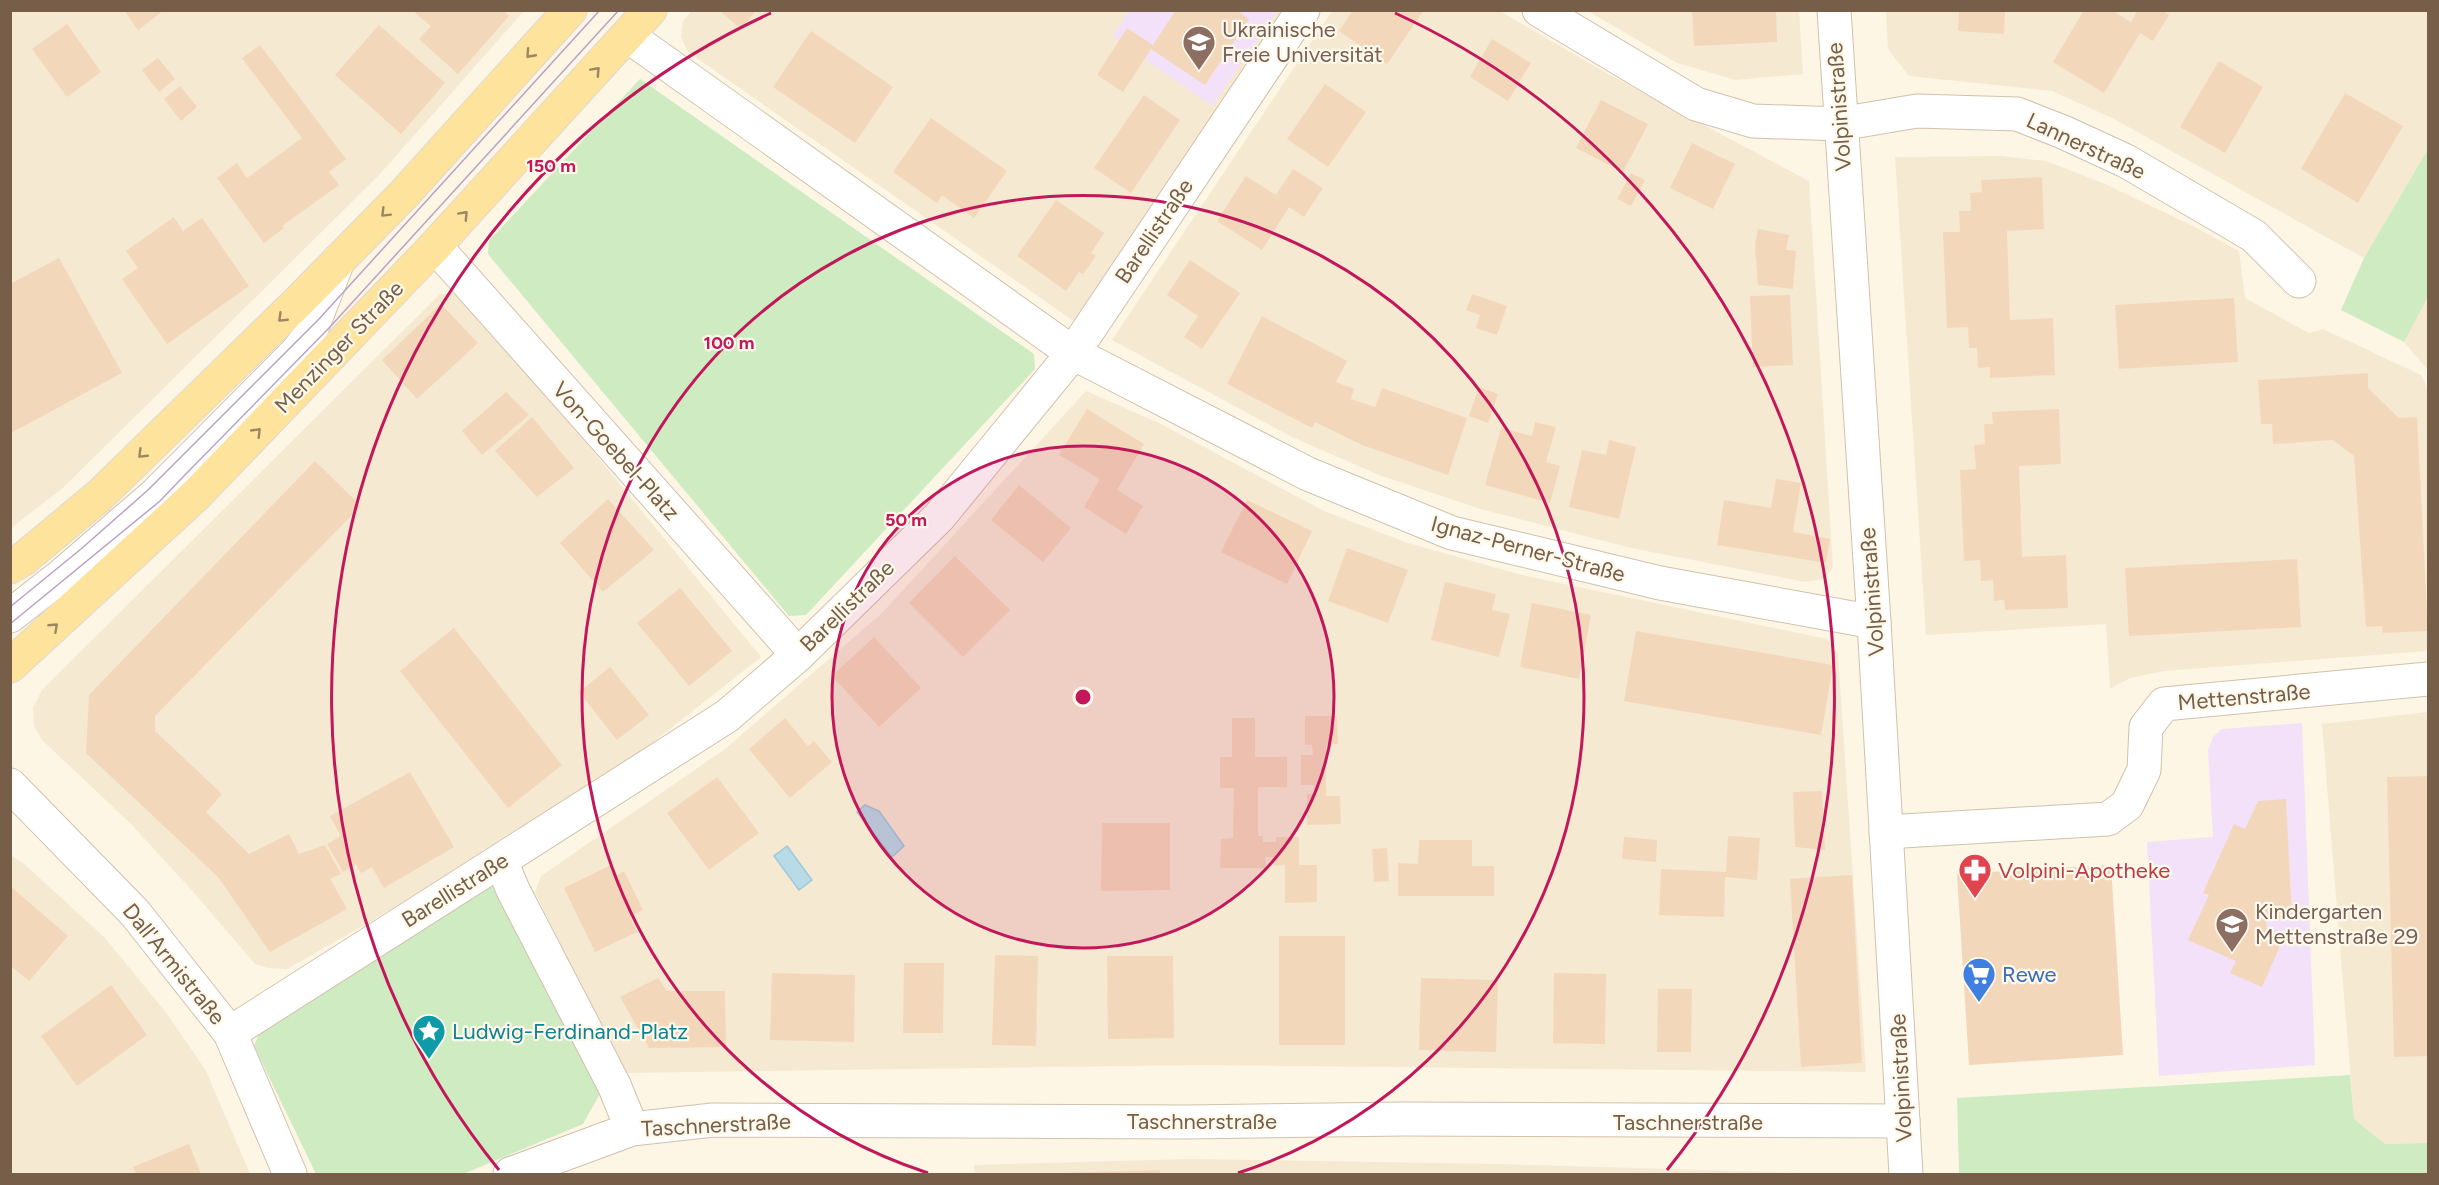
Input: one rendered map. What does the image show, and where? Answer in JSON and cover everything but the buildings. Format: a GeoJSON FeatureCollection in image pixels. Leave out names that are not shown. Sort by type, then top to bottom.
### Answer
{"type":"FeatureCollection","features":[{"type":"Feature","properties":{"kind":"main road"},"geometry":{"type":"LineString","coordinates":[[10,567],[22,560],[99,496],[338,261],[404,194],[570,10]]}},
{"type":"Feature","properties":{"kind":"main road","name":"Menzinger Straße"},"geometry":{"type":"LineString","coordinates":[[10,666],[216,474],[435,246],[650,10]]}},
{"type":"Feature","properties":{"kind":"street","name":"Barellistraße"},"geometry":{"type":"LineString","coordinates":[[230,1033],[727,716],[798,655],[939,517],[1073,353],[1303,10]]}},
{"type":"Feature","properties":{"kind":"street","name":"Lannerstraße"},"geometry":{"type":"LineString","coordinates":[[1539,10],[1695,104],[1753,121],[1840,124],[1917,111],[2017,114],[2126,161],[2254,236],[2299,281]]}},
{"type":"Feature","properties":{"kind":"street","name":"Volpinistraße"},"geometry":{"type":"LineString","coordinates":[[1834,10],[1874,622],[1906,1174]]}},
{"type":"Feature","properties":{"kind":"street"},"geometry":{"type":"LineString","coordinates":[[628,36],[1073,353]]}},
{"type":"Feature","properties":{"kind":"street","name":"Von-Goebel-Platz"},"geometry":{"type":"LineString","coordinates":[[435,246],[798,655]]}},
{"type":"Feature","properties":{"kind":"street"},"geometry":{"type":"LineString","coordinates":[[10,615],[103,540],[167,483],[308,338],[338,261]]}},
{"type":"Feature","properties":{"kind":"street","name":"Ignaz-Perner-Straße"},"geometry":{"type":"LineString","coordinates":[[1073,353],[1308,474],[1452,534],[1660,583],[1874,622]]}},
{"type":"Feature","properties":{"kind":"street"},"geometry":{"type":"LineString","coordinates":[[167,483],[195,476],[216,474]]}},
{"type":"Feature","properties":{"kind":"street","name":"Mettenstraße"},"geometry":{"type":"LineString","coordinates":[[1886,832],[2108,819],[2127,805],[2144,770],[2146,727],[2164,704],[2428,680]]}},
{"type":"Feature","properties":{"kind":"street","name":"Dall'Armistraße"},"geometry":{"type":"LineString","coordinates":[[10,785],[135,913],[230,1033],[290,1174]]}},
{"type":"Feature","properties":{"kind":"street"},"geometry":{"type":"LineString","coordinates":[[501,861],[513,890],[614,1085],[632,1129]]}},
{"type":"Feature","properties":{"kind":"street","name":"Taschnerstraße"},"geometry":{"type":"LineString","coordinates":[[510,1174],[632,1129],[713,1120],[1188,1122],[1404,1119],[1903,1122]]}},
{"type":"Feature","properties":{"kind":"shaded area"},"geometry":{"type":"Polygon","coordinates":[[[692,10],[1283,11],[1075,322],[688,52],[681,37],[683,21],[692,10]]]}},
{"type":"Feature","properties":{"kind":"shaded area"},"geometry":{"type":"Polygon","coordinates":[[[11,11],[524,11],[380,174],[64,487],[11,528],[11,11]]]}},
{"type":"Feature","properties":{"kind":"shaded area","name":"Ukrainische Freie Universität"},"geometry":{"type":"Polygon","coordinates":[[[1130,11],[1278,11],[1212,106],[1112,36],[1130,11]]]}},
{"type":"Feature","properties":{"kind":"shaded area"},"geometry":{"type":"Polygon","coordinates":[[[1332,11],[1500,11],[1601,70],[1809,181],[1833,568],[1824,579],[1805,582],[1631,548],[1477,508],[1379,475],[1292,437],[1112,340],[1332,11]]]}},
{"type":"Feature","properties":{"kind":"shaded area"},"geometry":{"type":"Polygon","coordinates":[[[1588,11],[1799,11],[1803,74],[1736,80],[1677,63],[1588,11]]]}},
{"type":"Feature","properties":{"kind":"shaded area"},"geometry":{"type":"Polygon","coordinates":[[[1886,11],[2428,11],[2428,149],[2364,258],[2114,119],[2052,91],[1909,76],[1888,49],[1886,11]]]}},
{"type":"Feature","properties":{"kind":"shaded area"},"geometry":{"type":"Polygon","coordinates":[[[2002,156],[2046,161],[2103,183],[2191,225],[2239,251],[2245,298],[2309,333],[2323,329],[2421,375],[2428,389],[2428,651],[2164,671],[2130,678],[2110,689],[2106,624],[1926,635],[1895,157],[2002,156]]]}},
{"type":"Feature","properties":{"kind":"shaded area"},"geometry":{"type":"Polygon","coordinates":[[[453,293],[467,297],[761,657],[609,777],[480,859],[287,969],[268,968],[255,964],[131,824],[42,740],[34,726],[33,707],[42,690],[440,294],[453,293]]]}},
{"type":"Feature","properties":{"kind":"shaded area"},"geometry":{"type":"Polygon","coordinates":[[[2428,297],[2428,370],[2404,342],[2428,297]]]}},
{"type":"Feature","properties":{"kind":"shaded area"},"geometry":{"type":"Polygon","coordinates":[[[1086,391],[1161,424],[1326,512],[1408,543],[1522,575],[1827,639],[1838,654],[1866,1072],[1203,1065],[623,1073],[535,892],[541,876],[725,749],[882,613],[1086,391]]]}},
{"type":"Feature","properties":{"kind":"shaded area"},"geometry":{"type":"Polygon","coordinates":[[[2428,712],[2428,1143],[2385,1144],[2354,1119],[2322,724],[2428,712]]]}},
{"type":"Feature","properties":{"kind":"shaded area","name":"Kindergarten Mettenstraße 29"},"geometry":{"type":"Polygon","coordinates":[[[2302,723],[2315,1065],[2159,1076],[2147,842],[2213,837],[2208,750],[2213,737],[2222,729],[2302,723]]]}},
{"type":"Feature","properties":{"kind":"shaded area"},"geometry":{"type":"Polygon","coordinates":[[[10,855],[23,863],[105,938],[168,1015],[206,1071],[250,1174],[11,1174],[10,855]]]}},
{"type":"Feature","properties":{"kind":"shaded area"},"geometry":{"type":"Polygon","coordinates":[[[1190,1159],[1499,1164],[1838,1174],[975,1174],[974,1165],[1190,1159]]]}},
{"type":"Feature","properties":{"kind":"green space"},"geometry":{"type":"Polygon","coordinates":[[[640,79],[1034,354],[1035,369],[806,615],[789,616],[488,254],[489,241],[640,79]]]}},
{"type":"Feature","properties":{"kind":"green space"},"geometry":{"type":"Polygon","coordinates":[[[2428,149],[2428,297],[2404,342],[2341,310],[2364,258],[2428,149]]]}},
{"type":"Feature","properties":{"kind":"green space"},"geometry":{"type":"Polygon","coordinates":[[[496,879],[602,1090],[583,1124],[463,1174],[316,1174],[254,1046],[263,1025],[496,879]]]}},
{"type":"Feature","properties":{"kind":"green space"},"geometry":{"type":"Polygon","coordinates":[[[2350,1075],[2354,1119],[2385,1144],[2428,1143],[2428,1174],[1959,1174],[1957,1098],[2350,1075]]]}},
{"type":"Feature","properties":{"kind":"water"},"geometry":{"type":"Polygon","coordinates":[[[865,805],[879,811],[904,846],[892,857],[857,812],[865,805]]]}},
{"type":"Feature","properties":{"kind":"water"},"geometry":{"type":"Polygon","coordinates":[[[787,846],[812,880],[799,890],[774,856],[787,846]]]}},
{"type":"Feature","properties":{"kind":"tram line"},"geometry":{"type":"LineString","coordinates":[[10,607],[148,490],[319,319],[600,10]]}},
{"type":"Feature","properties":{"kind":"tram line"},"geometry":{"type":"LineString","coordinates":[[10,624],[160,501],[329,328],[619,10]]}},
{"type":"Feature","properties":{"kind":"place","name":"Ukrainische Freie Universität"},"geometry":{"type":"Point","coordinates":[1199,71]}},
{"type":"Feature","properties":{"kind":"place","name":"Volpini-Apotheke"},"geometry":{"type":"Point","coordinates":[1975,899]}},
{"type":"Feature","properties":{"kind":"place","name":"Kindergarten Mettenstraße 29"},"geometry":{"type":"Point","coordinates":[2232,953]}},
{"type":"Feature","properties":{"kind":"place","name":"Rewe"},"geometry":{"type":"Point","coordinates":[1979,1003]}},
{"type":"Feature","properties":{"kind":"place","name":"Ludwig-Ferdinand-Platz"},"geometry":{"type":"Point","coordinates":[429,1060]}}]}
